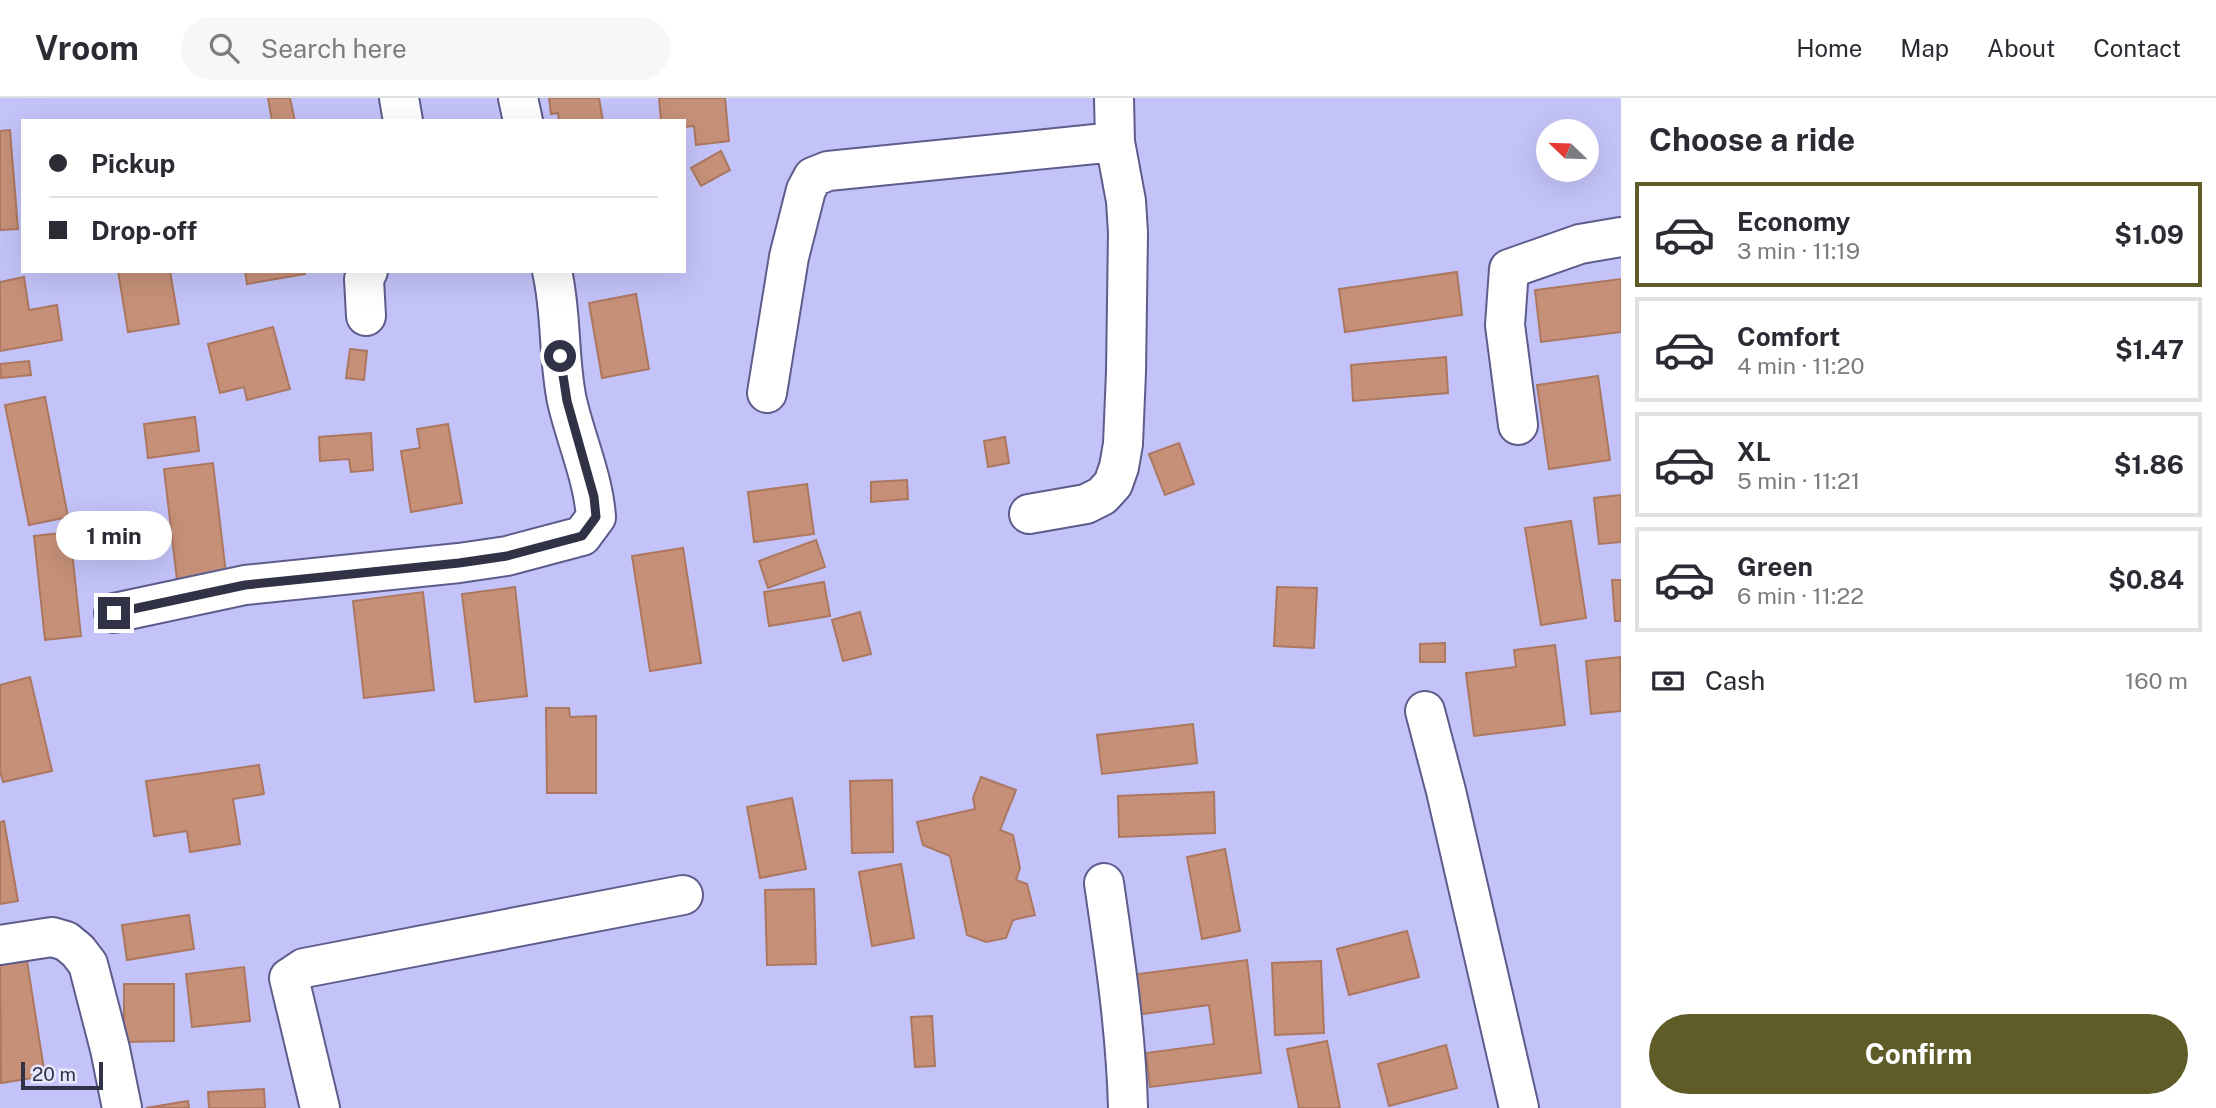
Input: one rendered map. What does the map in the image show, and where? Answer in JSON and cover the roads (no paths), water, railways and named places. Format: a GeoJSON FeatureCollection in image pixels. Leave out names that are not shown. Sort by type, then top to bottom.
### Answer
{"type":"FeatureCollection","features":[{"type":"Feature","properties":{"kind":"street"},"geometry":{"type":"LineString","coordinates":[[399,98],[403,119]]}},
{"type":"Feature","properties":{"kind":"street"},"geometry":{"type":"LineString","coordinates":[[518,98],[523,119]]}},
{"type":"Feature","properties":{"kind":"street"},"geometry":{"type":"LineString","coordinates":[[1029,514],[1086,503],[1102,496],[1113,484],[1119,467],[1123,444],[1126,372],[1128,233],[1126,201],[1115,142],[1114,98]]}},
{"type":"Feature","properties":{"kind":"street"},"geometry":{"type":"LineString","coordinates":[[767,393],[789,257],[806,190],[813,177],[828,171],[1115,142]]}},
{"type":"Feature","properties":{"kind":"street"},"geometry":{"type":"LineString","coordinates":[[1518,425],[1505,324],[1509,269],[1580,244],[1621,237]]}},
{"type":"Feature","properties":{"kind":"street"},"geometry":{"type":"LineString","coordinates":[[366,316],[364,279],[367,273]]}},
{"type":"Feature","properties":{"kind":"street"},"geometry":{"type":"LineString","coordinates":[[114,613],[245,585],[507,556],[582,536],[596,517],[594,497],[567,401],[552,273]]}},
{"type":"Feature","properties":{"kind":"street"},"geometry":{"type":"LineString","coordinates":[[1426,711],[1519,1108]]}},
{"type":"Feature","properties":{"kind":"street"},"geometry":{"type":"LineString","coordinates":[[1104,883],[1120,993],[1127,1062],[1128,1108]]}},
{"type":"Feature","properties":{"kind":"street"},"geometry":{"type":"LineString","coordinates":[[320,1108],[289,978],[304,968],[683,895]]}},
{"type":"Feature","properties":{"kind":"street"},"geometry":{"type":"LineString","coordinates":[[0,945],[52,937],[66,942],[78,951],[88,964],[122,1108]]}}]}
